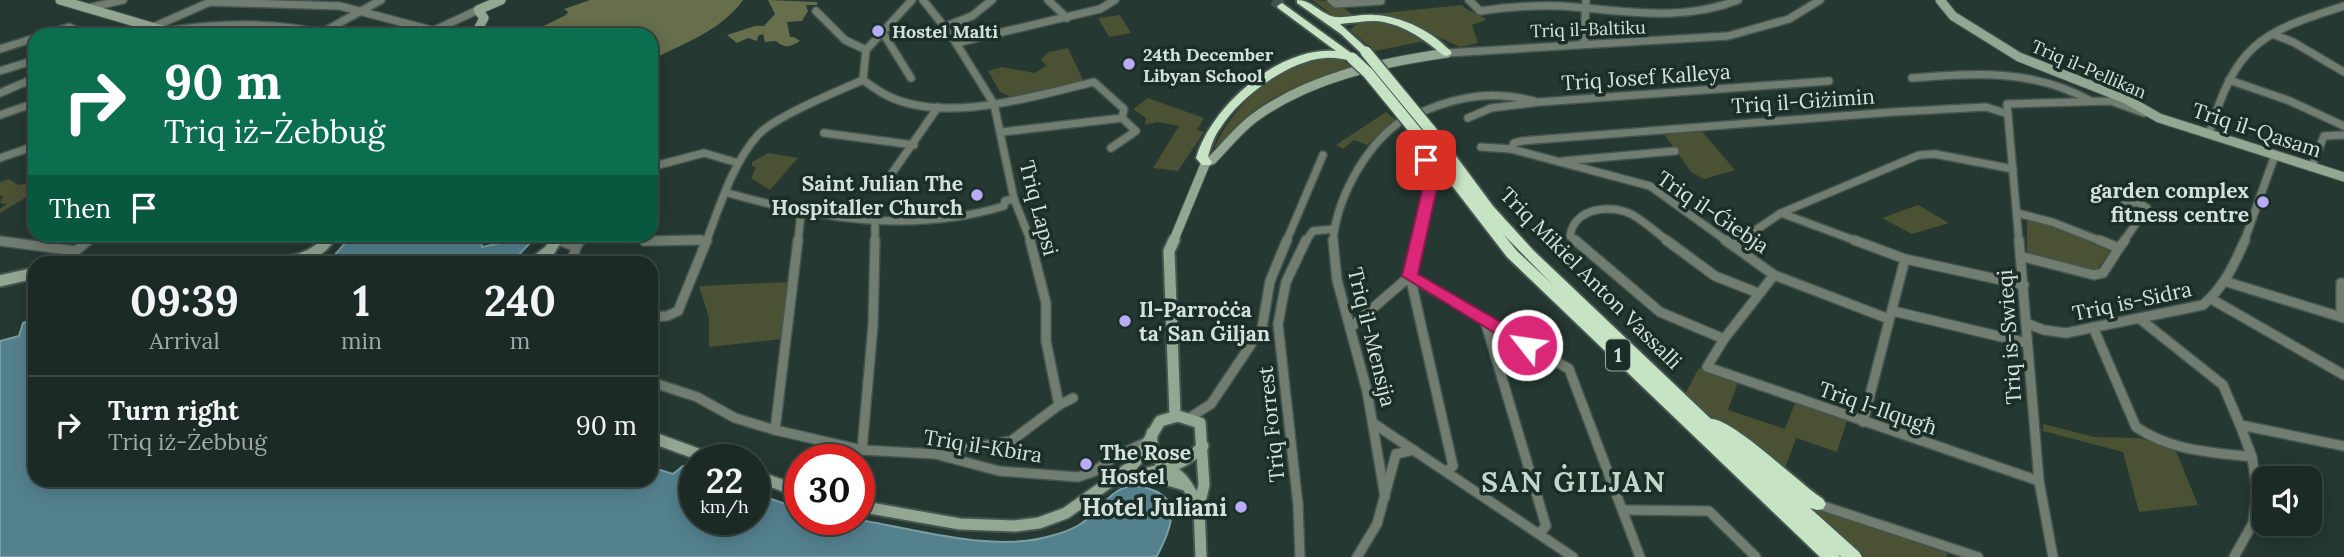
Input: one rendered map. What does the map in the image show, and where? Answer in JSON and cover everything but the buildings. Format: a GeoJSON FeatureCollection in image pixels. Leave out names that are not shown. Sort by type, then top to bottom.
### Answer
{"type":"FeatureCollection","features":[{"type":"Feature","properties":{"kind":"highway","name":"1"},"geometry":{"type":"LineString","coordinates":[[1301,1],[1329,19],[1366,52],[1427,136]]}},
{"type":"Feature","properties":{"kind":"highway","name":"1"},"geometry":{"type":"LineString","coordinates":[[1282,6],[1352,58],[1427,136]]}},
{"type":"Feature","properties":{"kind":"highway"},"geometry":{"type":"LineString","coordinates":[[1329,19],[1340,22],[1384,20],[1435,42],[1447,53]]}},
{"type":"Feature","properties":{"kind":"highway"},"geometry":{"type":"LineString","coordinates":[[1345,32],[1347,25],[1361,20]]}},
{"type":"Feature","properties":{"kind":"highway"},"geometry":{"type":"LineString","coordinates":[[1316,55],[1327,46],[1326,38]]}},
{"type":"Feature","properties":{"kind":"highway"},"geometry":{"type":"LineString","coordinates":[[1206,162],[1202,158],[1204,147],[1216,124],[1231,105],[1254,86],[1288,64],[1316,55],[1335,54],[1352,58]]}},
{"type":"Feature","properties":{"kind":"highway","name":"Triq Mikiel Anton Vassalli"},"geometry":{"type":"LineString","coordinates":[[1427,136],[1520,244],[1695,414],[1853,557]]}},
{"type":"Feature","properties":{"kind":"highway","name":"Triq Mikiel Anton Vassalli"},"geometry":{"type":"LineString","coordinates":[[1427,136],[1512,254],[1831,557]]}},
{"type":"Feature","properties":{"kind":"highway"},"geometry":{"type":"LineString","coordinates":[[1695,414],[1737,436],[1802,496],[1817,505]]}},
{"type":"Feature","properties":{"kind":"main road"},"geometry":{"type":"LineString","coordinates":[[60,0],[153,27]]}},
{"type":"Feature","properties":{"kind":"main road","name":"Triq il-Pellikan"},"geometry":{"type":"LineString","coordinates":[[1940,0],[1953,16],[2019,57],[2126,99],[2159,118]]}},
{"type":"Feature","properties":{"kind":"main road"},"geometry":{"type":"LineString","coordinates":[[479,28],[484,18],[478,10],[498,1]]}},
{"type":"Feature","properties":{"kind":"main road","name":"Triq il-Baltiku"},"geometry":{"type":"LineString","coordinates":[[1206,162],[1212,160],[1253,119],[1307,88],[1387,62],[1447,53]]}},
{"type":"Feature","properties":{"kind":"main road","name":"Triq il-Qasam"},"geometry":{"type":"LineString","coordinates":[[2159,118],[2344,177]]}},
{"type":"Feature","properties":{"kind":"main road"},"geometry":{"type":"LineString","coordinates":[[1175,415],[1169,251],[1206,162]]}},
{"type":"Feature","properties":{"kind":"main road"},"geometry":{"type":"LineString","coordinates":[[309,256],[318,252],[326,242]]}},
{"type":"Feature","properties":{"kind":"main road"},"geometry":{"type":"LineString","coordinates":[[541,256],[554,242]]}},
{"type":"Feature","properties":{"kind":"main road"},"geometry":{"type":"LineString","coordinates":[[0,281],[28,275]]}},
{"type":"Feature","properties":{"kind":"main road"},"geometry":{"type":"LineString","coordinates":[[875,510],[978,525],[1020,527],[1043,523],[1060,516],[1138,461],[1148,438],[1162,418],[1175,415],[1200,423],[1204,485],[1199,506],[1201,557]]}},
{"type":"Feature","properties":{"kind":"main road"},"geometry":{"type":"LineString","coordinates":[[1148,438],[1151,453],[1159,463],[1182,478],[1199,506]]}},
{"type":"Feature","properties":{"kind":"main road"},"geometry":{"type":"LineString","coordinates":[[658,440],[679,447]]}},
{"type":"Feature","properties":{"kind":"main road"},"geometry":{"type":"LineString","coordinates":[[1104,486],[1171,469],[1191,460],[1203,446]]}},
{"type":"Feature","properties":{"kind":"main road"},"geometry":{"type":"LineString","coordinates":[[1144,474],[1185,485]]}},
{"type":"Feature","properties":{"kind":"street"},"geometry":{"type":"LineString","coordinates":[[88,8],[123,0]]}},
{"type":"Feature","properties":{"kind":"street"},"geometry":{"type":"LineString","coordinates":[[280,4],[288,0]]}},
{"type":"Feature","properties":{"kind":"street"},"geometry":{"type":"LineString","coordinates":[[335,28],[381,0]]}},
{"type":"Feature","properties":{"kind":"street"},"geometry":{"type":"LineString","coordinates":[[482,0],[498,1]]}},
{"type":"Feature","properties":{"kind":"street"},"geometry":{"type":"LineString","coordinates":[[863,80],[866,50],[912,0]]}},
{"type":"Feature","properties":{"kind":"street","name":"Triq Lapsi"},"geometry":{"type":"LineString","coordinates":[[923,0],[951,35],[994,104],[1016,203],[1028,230],[1046,303],[1046,341],[1059,405]]}},
{"type":"Feature","properties":{"kind":"street"},"geometry":{"type":"LineString","coordinates":[[944,27],[963,23],[970,15],[986,9],[992,0]]}},
{"type":"Feature","properties":{"kind":"street"},"geometry":{"type":"LineString","coordinates":[[1048,0],[1067,18]]}},
{"type":"Feature","properties":{"kind":"street"},"geometry":{"type":"LineString","coordinates":[[1102,0],[1113,1]]}},
{"type":"Feature","properties":{"kind":"street"},"geometry":{"type":"LineString","coordinates":[[1331,0],[1335,4],[1381,1]]}},
{"type":"Feature","properties":{"kind":"street"},"geometry":{"type":"LineString","coordinates":[[1469,0],[1480,11],[1520,5],[1586,4],[1612,13],[1677,14],[1707,10],[1738,0]]}},
{"type":"Feature","properties":{"kind":"street","name":"Triq il-Baltiku"},"geometry":{"type":"LineString","coordinates":[[1447,53],[1728,36],[1769,26],[1805,11],[1820,0]]}},
{"type":"Feature","properties":{"kind":"street"},"geometry":{"type":"LineString","coordinates":[[956,43],[1067,18],[1100,9],[1113,1]]}},
{"type":"Feature","properties":{"kind":"street"},"geometry":{"type":"LineString","coordinates":[[153,27],[210,2],[340,6],[423,28]]}},
{"type":"Feature","properties":{"kind":"street"},"geometry":{"type":"LineString","coordinates":[[1584,43],[1586,4]]}},
{"type":"Feature","properties":{"kind":"street"},"geometry":{"type":"LineString","coordinates":[[2209,134],[2229,80],[2244,55],[2266,36],[2274,35],[2311,16],[2344,6]]}},
{"type":"Feature","properties":{"kind":"street"},"geometry":{"type":"LineString","coordinates":[[436,28],[478,10]]}},
{"type":"Feature","properties":{"kind":"street"},"geometry":{"type":"LineString","coordinates":[[816,11],[830,28],[858,49],[866,50]]}},
{"type":"Feature","properties":{"kind":"street"},"geometry":{"type":"LineString","coordinates":[[186,28],[209,25],[302,28]]}},
{"type":"Feature","properties":{"kind":"street"},"geometry":{"type":"LineString","coordinates":[[883,33],[911,78]]}},
{"type":"Feature","properties":{"kind":"street"},"geometry":{"type":"LineString","coordinates":[[951,35],[972,38]]}},
{"type":"Feature","properties":{"kind":"street"},"geometry":{"type":"LineString","coordinates":[[2274,35],[2293,42],[2343,71]]}},
{"type":"Feature","properties":{"kind":"street"},"geometry":{"type":"LineString","coordinates":[[0,49],[28,40]]}},
{"type":"Feature","properties":{"kind":"street"},"geometry":{"type":"LineString","coordinates":[[0,71],[28,62]]}},
{"type":"Feature","properties":{"kind":"street"},"geometry":{"type":"LineString","coordinates":[[1912,78],[2005,73],[2030,76],[2075,91],[2089,100]]}},
{"type":"Feature","properties":{"kind":"street"},"geometry":{"type":"LineString","coordinates":[[863,80],[877,93],[885,96],[938,107],[994,104],[1094,82],[1124,108],[1122,118]]}},
{"type":"Feature","properties":{"kind":"street"},"geometry":{"type":"LineString","coordinates":[[658,317],[678,311],[738,163],[759,133],[800,109],[863,80]]}},
{"type":"Feature","properties":{"kind":"street"},"geometry":{"type":"LineString","coordinates":[[2229,80],[2290,101],[2344,126]]}},
{"type":"Feature","properties":{"kind":"street"},"geometry":{"type":"LineString","coordinates":[[0,93],[28,81]]}},
{"type":"Feature","properties":{"kind":"street","name":"Triq Josef Kalleya"},"geometry":{"type":"LineString","coordinates":[[1468,118],[1491,108],[1540,102],[1829,81]]}},
{"type":"Feature","properties":{"kind":"street"},"geometry":{"type":"LineString","coordinates":[[1424,111],[1455,97],[1470,94],[1522,97],[1540,102]]}},
{"type":"Feature","properties":{"kind":"street"},"geometry":{"type":"LineString","coordinates":[[2008,114],[2007,104],[2089,100],[2111,102],[2159,118]]}},
{"type":"Feature","properties":{"kind":"street"},"geometry":{"type":"LineString","coordinates":[[0,115],[28,105]]}},
{"type":"Feature","properties":{"kind":"street"},"geometry":{"type":"LineString","coordinates":[[888,179],[938,107]]}},
{"type":"Feature","properties":{"kind":"street","name":"Triq il-Giżimin"},"geometry":{"type":"LineString","coordinates":[[1511,149],[1514,143],[1522,141],[1893,112],[1986,107],[2008,114]]}},
{"type":"Feature","properties":{"kind":"street","name":"Triq is-Swieqi"},"geometry":{"type":"LineString","coordinates":[[2008,114],[2039,481],[2053,557]]}},
{"type":"Feature","properties":{"kind":"street"},"geometry":{"type":"LineString","coordinates":[[1002,132],[1122,118],[1136,131],[1111,149]]}},
{"type":"Feature","properties":{"kind":"street","name":"Triq il-Mensija"},"geometry":{"type":"LineString","coordinates":[[1385,497],[1373,423],[1350,328],[1337,289],[1332,242],[1334,229],[1363,154],[1383,133],[1397,124]]}},
{"type":"Feature","properties":{"kind":"street"},"geometry":{"type":"LineString","coordinates":[[824,133],[914,145]]}},
{"type":"Feature","properties":{"kind":"street"},"geometry":{"type":"LineString","coordinates":[[2312,166],[2324,136],[2344,135]]}},
{"type":"Feature","properties":{"kind":"street"},"geometry":{"type":"LineString","coordinates":[[1481,147],[1511,149]]}},
{"type":"Feature","properties":{"kind":"street"},"geometry":{"type":"LineString","coordinates":[[0,158],[28,148]]}},
{"type":"Feature","properties":{"kind":"street","name":"Triq il-Ǵiebja"},"geometry":{"type":"LineString","coordinates":[[1511,149],[1650,186],[1774,275],[1891,315],[2027,343]]}},
{"type":"Feature","properties":{"kind":"street"},"geometry":{"type":"LineString","coordinates":[[1555,162],[1675,151]]}},
{"type":"Feature","properties":{"kind":"street"},"geometry":{"type":"LineString","coordinates":[[658,165],[704,153],[738,163]]}},
{"type":"Feature","properties":{"kind":"street"},"geometry":{"type":"LineString","coordinates":[[1733,245],[1781,213],[1919,155],[1936,154],[2013,169]]}},
{"type":"Feature","properties":{"kind":"street"},"geometry":{"type":"LineString","coordinates":[[1189,418],[1211,404],[1262,328],[1270,281],[1323,155]]}},
{"type":"Feature","properties":{"kind":"street","name":"Triq is-Sidra"},"geometry":{"type":"LineString","coordinates":[[2026,323],[2044,330],[2066,333],[2203,305],[2213,300],[2227,282],[2275,155]]}},
{"type":"Feature","properties":{"kind":"street"},"geometry":{"type":"LineString","coordinates":[[1426,160],[1433,174],[1410,276],[1454,466],[1447,471]]}},
{"type":"Feature","properties":{"kind":"street"},"geometry":{"type":"LineString","coordinates":[[728,193],[801,213],[875,220],[970,218],[1004,206],[1005,201],[1016,203]]}},
{"type":"Feature","properties":{"kind":"street"},"geometry":{"type":"LineString","coordinates":[[1758,293],[1715,276],[1631,214],[1614,210],[1582,212],[1570,225],[1570,236],[1660,312],[1724,339],[1774,275]]}},
{"type":"Feature","properties":{"kind":"street"},"geometry":{"type":"LineString","coordinates":[[775,430],[801,213]]}},
{"type":"Feature","properties":{"kind":"street"},"geometry":{"type":"LineString","coordinates":[[1781,213],[1905,259],[2024,285]]}},
{"type":"Feature","properties":{"kind":"street"},"geometry":{"type":"LineString","coordinates":[[2017,213],[2052,222],[2119,248]]}},
{"type":"Feature","properties":{"kind":"street"},"geometry":{"type":"LineString","coordinates":[[2021,256],[2094,275],[2104,273],[2138,219]]}},
{"type":"Feature","properties":{"kind":"street"},"geometry":{"type":"LineString","coordinates":[[863,444],[873,326],[875,220]]}},
{"type":"Feature","properties":{"kind":"street","name":"Triq Forrest"},"geometry":{"type":"LineString","coordinates":[[1300,557],[1298,505],[1278,324],[1286,282],[1308,236],[1313,232],[1334,229]]}},
{"type":"Feature","properties":{"kind":"street"},"geometry":{"type":"LineString","coordinates":[[658,241],[707,240]]}},
{"type":"Feature","properties":{"kind":"street"},"geometry":{"type":"LineString","coordinates":[[0,241],[76,251]]}},
{"type":"Feature","properties":{"kind":"street"},"geometry":{"type":"LineString","coordinates":[[70,256],[87,242]]}},
{"type":"Feature","properties":{"kind":"street"},"geometry":{"type":"LineString","coordinates":[[568,242],[576,247]]}},
{"type":"Feature","properties":{"kind":"street"},"geometry":{"type":"LineString","coordinates":[[574,256],[580,242]]}},
{"type":"Feature","properties":{"kind":"street"},"geometry":{"type":"LineString","coordinates":[[1863,422],[1905,259]]}},
{"type":"Feature","properties":{"kind":"street"},"geometry":{"type":"LineString","coordinates":[[1410,276],[1569,369],[1640,557]]}},
{"type":"Feature","properties":{"kind":"street"},"geometry":{"type":"LineString","coordinates":[[1350,328],[1410,276]]}},
{"type":"Feature","properties":{"kind":"street"},"geometry":{"type":"LineString","coordinates":[[2227,282],[2343,317],[2341,283],[2344,283]]}},
{"type":"Feature","properties":{"kind":"street"},"geometry":{"type":"LineString","coordinates":[[2213,300],[2344,375]]}},
{"type":"Feature","properties":{"kind":"street"},"geometry":{"type":"LineString","coordinates":[[2140,318],[2223,385],[2240,425],[2252,457],[2257,492],[2253,523],[2234,557]]}},
{"type":"Feature","properties":{"kind":"street"},"geometry":{"type":"LineString","coordinates":[[1485,321],[1546,526],[1539,534]]}},
{"type":"Feature","properties":{"kind":"street"},"geometry":{"type":"LineString","coordinates":[[1262,328],[1278,324]]}},
{"type":"Feature","properties":{"kind":"street"},"geometry":{"type":"LineString","coordinates":[[2092,327],[2097,332],[2136,427],[2148,437],[2164,444],[2252,457]]}},
{"type":"Feature","properties":{"kind":"street","name":"Triq l-Ilqugħ"},"geometry":{"type":"LineString","coordinates":[[1724,339],[1707,366],[2039,481]]}},
{"type":"Feature","properties":{"kind":"street","name":"Triq il-Kbira"},"geometry":{"type":"LineString","coordinates":[[658,384],[697,397],[734,418],[836,444]]}},
{"type":"Feature","properties":{"kind":"street"},"geometry":{"type":"LineString","coordinates":[[935,454],[1011,441],[1059,405],[1073,398]]}},
{"type":"Feature","properties":{"kind":"street"},"geometry":{"type":"LineString","coordinates":[[1373,423],[1573,557]]}},
{"type":"Feature","properties":{"kind":"street"},"geometry":{"type":"LineString","coordinates":[[2240,425],[2344,446]]}},
{"type":"Feature","properties":{"kind":"street","name":"Triq il-Kbira"},"geometry":{"type":"LineString","coordinates":[[875,451],[935,454],[999,471],[1078,477],[1093,472],[1148,438]]}},
{"type":"Feature","properties":{"kind":"street"},"geometry":{"type":"LineString","coordinates":[[1380,454],[1415,450]]}},
{"type":"Feature","properties":{"kind":"street","name":"Triq il-Mensija"},"geometry":{"type":"LineString","coordinates":[[1357,557],[1377,524],[1396,454]]}},
{"type":"Feature","properties":{"kind":"street"},"geometry":{"type":"LineString","coordinates":[[1817,505],[1978,557]]}},
{"type":"Feature","properties":{"kind":"street"},"geometry":{"type":"LineString","coordinates":[[1623,510],[1709,511],[1756,557]]}},
{"type":"Feature","properties":{"kind":"green space"},"geometry":{"type":"Polygon","coordinates":[[[590,0],[743,0],[713,28],[658,57],[658,28],[539,28],[566,15],[568,12],[564,9],[590,0]]]}},
{"type":"Feature","properties":{"kind":"green space"},"geometry":{"type":"Polygon","coordinates":[[[768,0],[817,2],[817,5],[806,5],[808,11],[802,21],[787,22],[790,37],[800,41],[785,46],[776,41],[765,42],[763,34],[758,36],[757,41],[748,38],[737,43],[727,35],[755,26],[764,26],[775,14],[768,0]]]}},
{"type":"Feature","properties":{"kind":"green space"},"geometry":{"type":"Polygon","coordinates":[[[1312,0],[1334,4],[1354,16],[1462,5],[1486,20],[1472,25],[1478,43],[1460,47],[1407,23],[1334,16],[1312,0]]]}},
{"type":"Feature","properties":{"kind":"green space"},"geometry":{"type":"Polygon","coordinates":[[[1120,15],[1131,33],[1109,37],[1098,18],[1120,15]]]}},
{"type":"Feature","properties":{"kind":"green space"},"geometry":{"type":"Polygon","coordinates":[[[1381,21],[1429,40],[1375,51],[1350,30],[1359,22],[1381,21]]]}},
{"type":"Feature","properties":{"kind":"green space"},"geometry":{"type":"Polygon","coordinates":[[[1068,48],[1084,82],[1012,97],[1000,92],[988,71],[1002,67],[1035,73],[1046,66],[1041,59],[1049,52],[1068,48]]]}},
{"type":"Feature","properties":{"kind":"green space"},"geometry":{"type":"Polygon","coordinates":[[[1324,56],[1342,59],[1351,67],[1309,81],[1269,101],[1245,118],[1214,148],[1233,116],[1258,90],[1289,69],[1324,56]]]}},
{"type":"Feature","properties":{"kind":"green space"},"geometry":{"type":"Polygon","coordinates":[[[1148,98],[1204,118],[1197,130],[1204,132],[1178,171],[1153,168],[1179,126],[1157,122],[1145,125],[1146,118],[1133,109],[1148,98]]]}},
{"type":"Feature","properties":{"kind":"green space"},"geometry":{"type":"Polygon","coordinates":[[[1386,112],[1397,121],[1367,145],[1354,140],[1343,149],[1336,145],[1386,112]]]}},
{"type":"Feature","properties":{"kind":"green space"},"geometry":{"type":"Polygon","coordinates":[[[1699,128],[1735,170],[1704,179],[1691,172],[1662,131],[1699,128]]]}},
{"type":"Feature","properties":{"kind":"green space"},"geometry":{"type":"Polygon","coordinates":[[[768,153],[798,158],[770,190],[751,178],[756,167],[752,166],[752,162],[768,153]]]}},
{"type":"Feature","properties":{"kind":"green space"},"geometry":{"type":"Polygon","coordinates":[[[9,179],[18,185],[28,183],[28,196],[0,213],[0,209],[7,204],[0,203],[3,196],[0,195],[0,182],[9,179]]]}},
{"type":"Feature","properties":{"kind":"green space"},"geometry":{"type":"Polygon","coordinates":[[[1918,205],[1949,223],[1912,234],[1882,218],[1918,205]]]}},
{"type":"Feature","properties":{"kind":"green space"},"geometry":{"type":"Polygon","coordinates":[[[2027,219],[2053,225],[2110,251],[2097,270],[2027,254],[2027,219]]]}},
{"type":"Feature","properties":{"kind":"green space"},"geometry":{"type":"Polygon","coordinates":[[[789,282],[782,339],[709,347],[709,318],[699,286],[789,282]]]}},
{"type":"Feature","properties":{"kind":"green space"},"geometry":{"type":"Polygon","coordinates":[[[1699,368],[1738,383],[1728,410],[1785,429],[1795,403],[1847,421],[1837,452],[1796,438],[1784,471],[1739,431],[1708,415],[1685,394],[1699,368]]]}},
{"type":"Feature","properties":{"kind":"green space"},"geometry":{"type":"Polygon","coordinates":[[[2043,424],[2094,437],[2140,438],[2176,451],[2198,505],[2139,512],[2123,452],[2043,431],[2043,424]]]}},
{"type":"Feature","properties":{"kind":"green space"},"geometry":{"type":"Polygon","coordinates":[[[1809,507],[1947,553],[1947,557],[1865,557],[1809,507]]]}},
{"type":"Feature","properties":{"kind":"water"},"geometry":{"type":"Polygon","coordinates":[[[346,242],[481,242],[482,247],[505,242],[531,242],[518,256],[334,256],[346,242]]]}},
{"type":"Feature","properties":{"kind":"water"},"geometry":{"type":"Polygon","coordinates":[[[28,321],[28,487],[658,487],[658,469],[673,474],[679,469],[679,535],[770,535],[770,499],[784,503],[784,535],[875,535],[875,523],[982,541],[1031,540],[1079,525],[1111,495],[1129,486],[1155,491],[1164,496],[1169,504],[1171,521],[1157,556],[1150,557],[0,557],[0,341],[19,336],[23,323],[28,321]]]}},
{"type":"Feature","properties":{"kind":"tunnel"},"geometry":{"type":"LineString","coordinates":[[1273,0],[1282,6]]}},
{"type":"Feature","properties":{"kind":"place","name":"Hostel Malti"},"geometry":{"type":"Point","coordinates":[878,31]}},
{"type":"Feature","properties":{"kind":"place","name":"24th December Libyan School"},"geometry":{"type":"Point","coordinates":[1129,64]}},
{"type":"Feature","properties":{"kind":"place","name":"Saint Julian The Hospitaller Church"},"geometry":{"type":"Point","coordinates":[977,195]}},
{"type":"Feature","properties":{"kind":"place","name":"garden complex fitness centre"},"geometry":{"type":"Point","coordinates":[2263,202]}},
{"type":"Feature","properties":{"kind":"place","name":"Il-Parroċċa ta' San Ġiljan"},"geometry":{"type":"Point","coordinates":[1125,321]}},
{"type":"Feature","properties":{"kind":"place","name":"The Rose Hostel"},"geometry":{"type":"Point","coordinates":[1086,464]}},
{"type":"Feature","properties":{"kind":"place","name":"Hotel Juliani"},"geometry":{"type":"Point","coordinates":[1241,507]}},
{"type":"Feature","properties":{"kind":"district","name":"SAN ĠILJAN"},"geometry":{"type":"Point","coordinates":[1574,482]}},
{"type":"Feature","properties":{"kind":"route"},"geometry":{"type":"LineString","coordinates":[[1426,160],[1433,174],[1410,276],[1527,345]]}}]}
